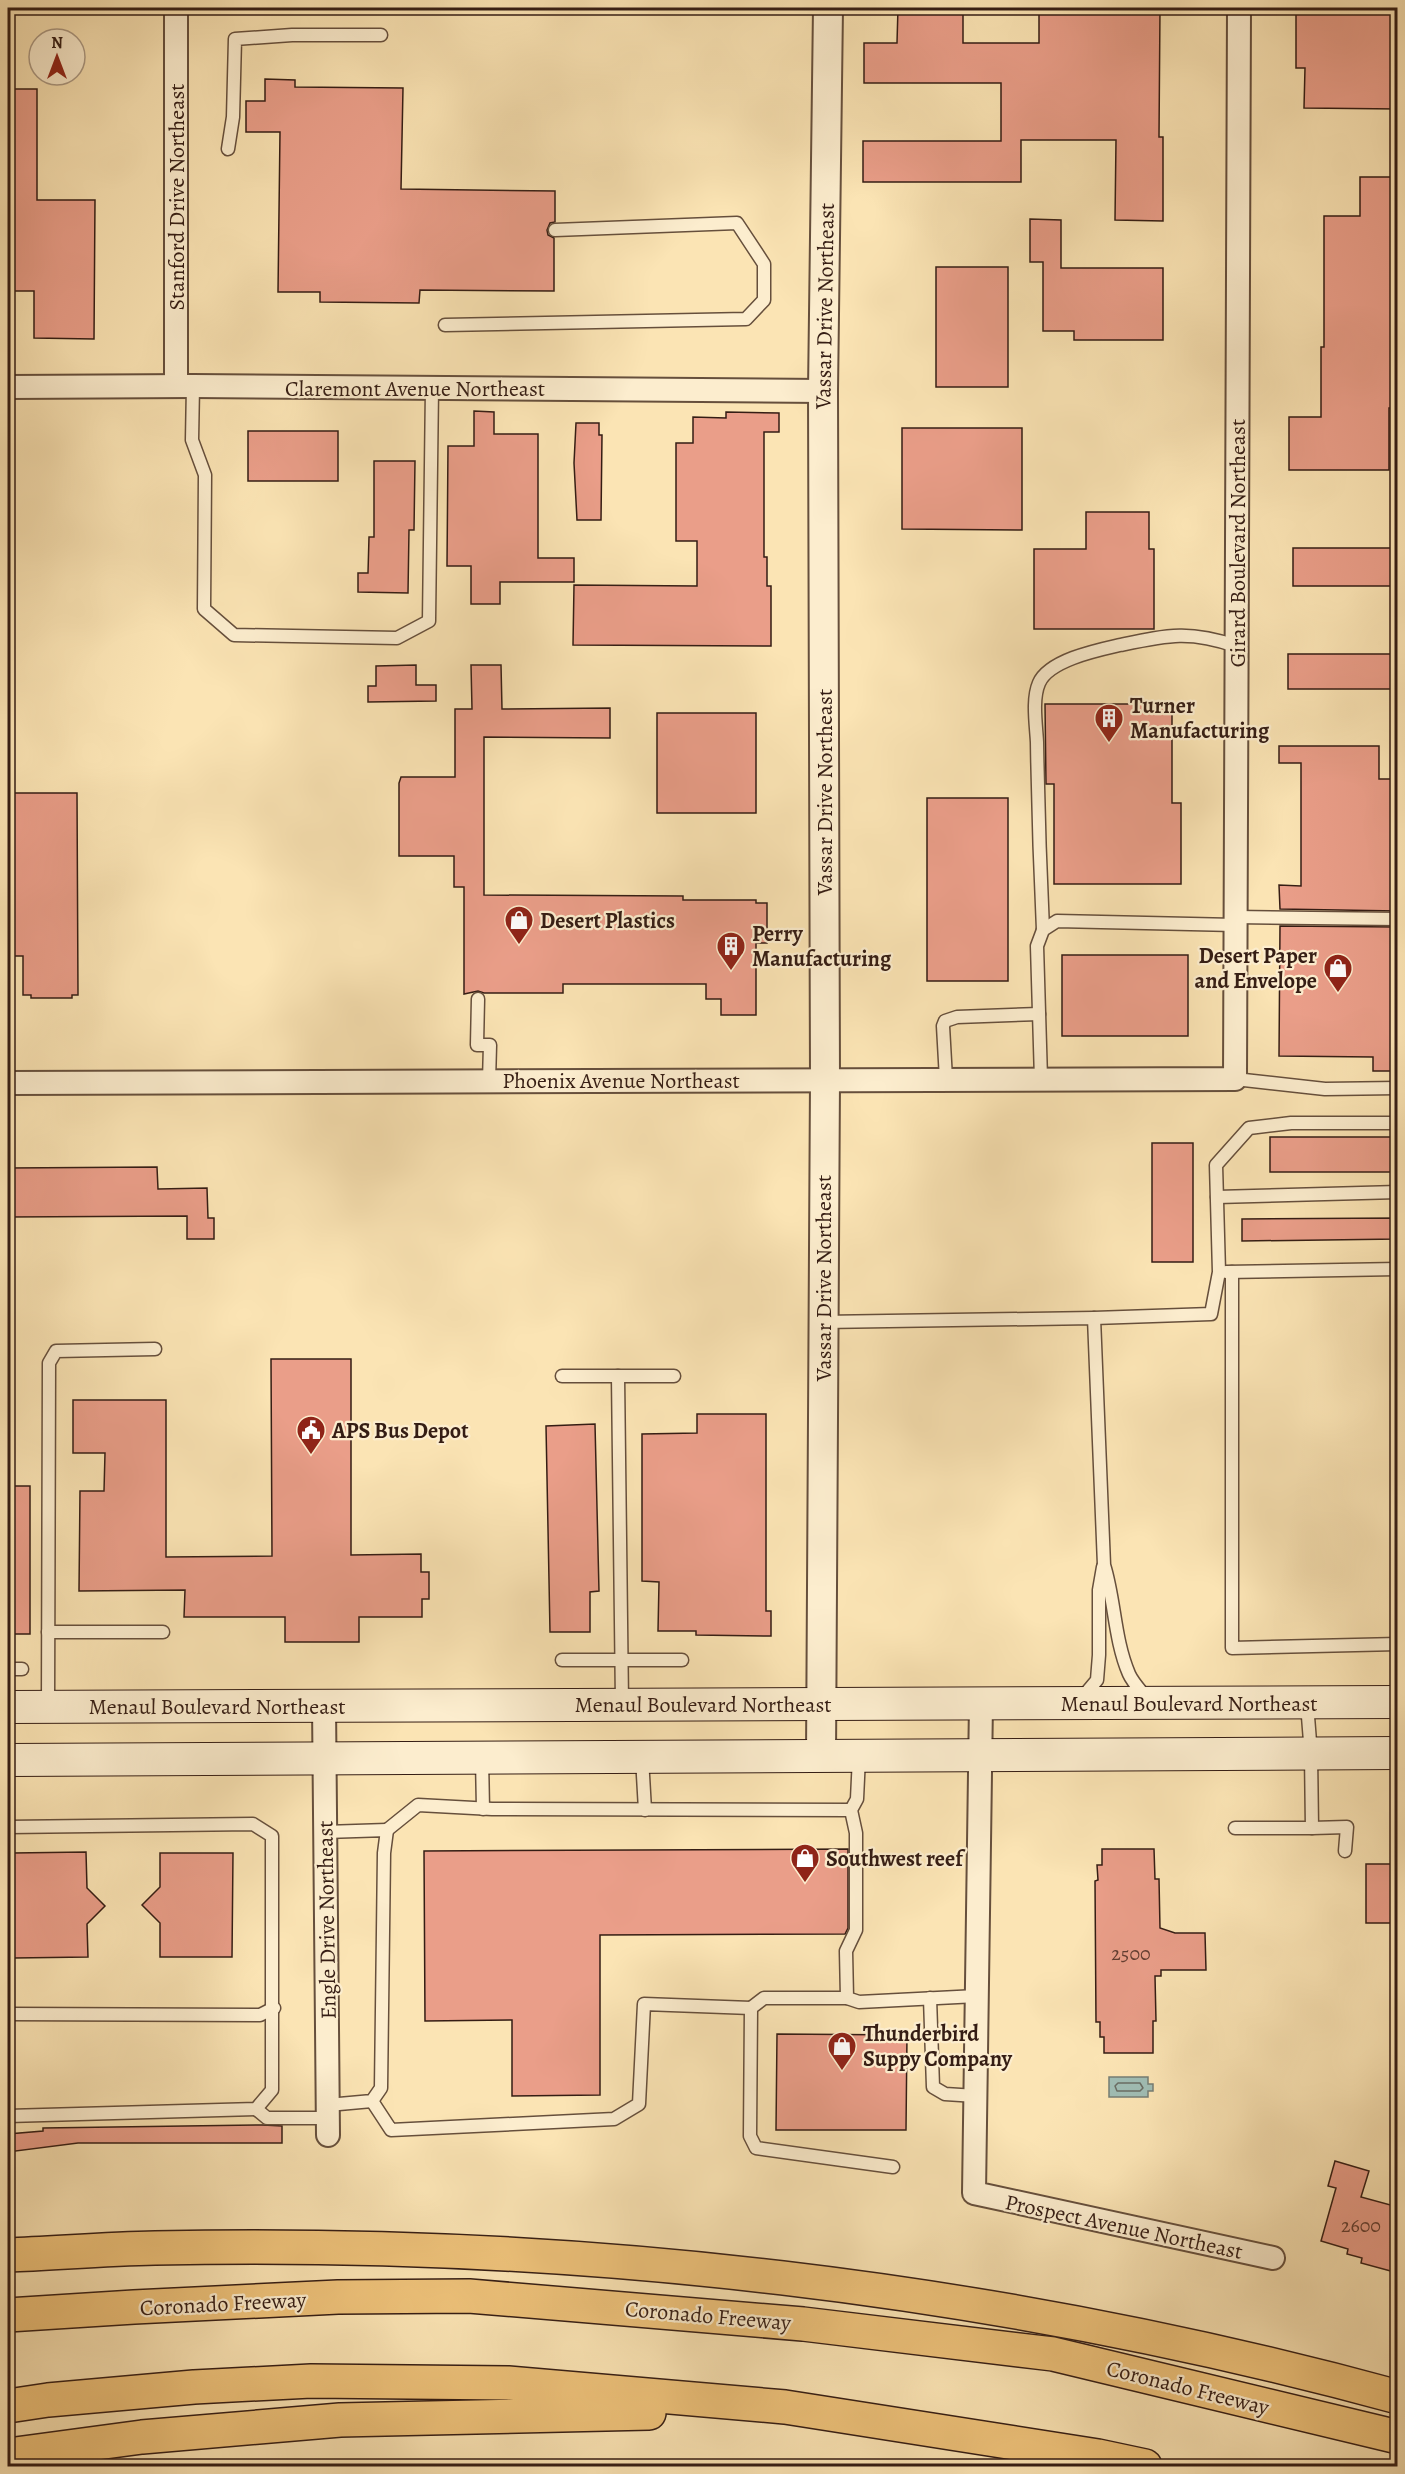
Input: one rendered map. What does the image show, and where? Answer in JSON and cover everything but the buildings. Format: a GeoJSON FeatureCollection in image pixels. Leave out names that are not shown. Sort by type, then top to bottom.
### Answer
{"type":"FeatureCollection","features":[{"type":"Feature","properties":{"kind":"highway"},"geometry":{"type":"LineString","coordinates":[[8,2255],[152,2248],[368,2249],[518,2256],[712,2271],[921,2297],[1084,2324],[1226,2354],[1398,2397]]}},
{"type":"Feature","properties":{"kind":"highway","name":"Coronado Freeway"},"geometry":{"type":"LineString","coordinates":[[8,2315],[327,2298],[470,2296],[791,2322],[1053,2354],[1398,2437]]}},
{"type":"Feature","properties":{"kind":"highway"},"geometry":{"type":"LineString","coordinates":[[8,2406],[48,2400],[195,2387],[311,2381],[414,2380],[508,2383],[785,2407],[1098,2456],[1145,2466]]}},
{"type":"Feature","properties":{"kind":"highway"},"geometry":{"type":"LineString","coordinates":[[8,2455],[142,2437],[340,2420],[630,2414],[785,2407]]}},
{"type":"Feature","properties":{"kind":"main road","name":"Menaul Boulevard Northeast"},"geometry":{"type":"LineString","coordinates":[[8,1707],[1398,1702]]}},
{"type":"Feature","properties":{"kind":"main road"},"geometry":{"type":"LineString","coordinates":[[8,1760],[1398,1753]]}},
{"type":"Feature","properties":{"kind":"street","name":"Stanford Drive Northeast"},"geometry":{"type":"LineString","coordinates":[[176,8],[184,386]]}},
{"type":"Feature","properties":{"kind":"street","name":"Vassar Drive Northeast"},"geometry":{"type":"LineString","coordinates":[[821,1756],[825,1080],[823,391],[828,8]]}},
{"type":"Feature","properties":{"kind":"street","name":"Girard Boulevard Northeast"},"geometry":{"type":"LineString","coordinates":[[1234,1079],[1239,8]]}},
{"type":"Feature","properties":{"kind":"street","name":"Claremont Avenue Northeast"},"geometry":{"type":"LineString","coordinates":[[8,387],[184,386],[823,391]]}},
{"type":"Feature","properties":{"kind":"street","name":"Phoenix Avenue Northeast"},"geometry":{"type":"LineString","coordinates":[[8,1083],[1234,1079]]}},
{"type":"Feature","properties":{"kind":"street"},"geometry":{"type":"LineString","coordinates":[[976,2096],[981,1703]]}},
{"type":"Feature","properties":{"kind":"street","name":"Engle Drive Northeast"},"geometry":{"type":"LineString","coordinates":[[324,1705],[328,2119]]}},
{"type":"Feature","properties":{"kind":"street","name":"Prospect Avenue Northeast"},"geometry":{"type":"LineString","coordinates":[[976,2096],[974,2193],[1274,2258]]}},
{"type":"Feature","properties":{"kind":"lane"},"geometry":{"type":"LineString","coordinates":[[228,148],[233,117],[234,39],[292,35],[381,35]]}},
{"type":"Feature","properties":{"kind":"lane"},"geometry":{"type":"LineString","coordinates":[[445,326],[746,319],[764,300],[764,264],[737,223],[555,230]]}},
{"type":"Feature","properties":{"kind":"lane"},"geometry":{"type":"LineString","coordinates":[[184,386],[192,440],[205,475],[204,609],[234,635],[397,638],[429,621],[432,388]]}},
{"type":"Feature","properties":{"kind":"lane"},"geometry":{"type":"LineString","coordinates":[[1041,1079],[1037,946],[1043,930],[1036,701],[1039,681],[1062,661],[1151,639],[1188,634],[1211,637],[1236,646]]}},
{"type":"Feature","properties":{"kind":"lane"},"geometry":{"type":"LineString","coordinates":[[1043,930],[1057,921],[1398,919]]}},
{"type":"Feature","properties":{"kind":"lane"},"geometry":{"type":"LineString","coordinates":[[478,999],[477,1044],[493,1045],[489,1081]]}},
{"type":"Feature","properties":{"kind":"lane"},"geometry":{"type":"LineString","coordinates":[[946,1079],[943,1026],[945,1020],[957,1017],[1039,1014]]}},
{"type":"Feature","properties":{"kind":"lane"},"geometry":{"type":"LineString","coordinates":[[1234,1079],[1325,1089],[1398,1088]]}},
{"type":"Feature","properties":{"kind":"lane"},"geometry":{"type":"LineString","coordinates":[[823,1322],[1211,1314],[1219,1272],[1216,1165],[1249,1128],[1291,1123],[1398,1123]]}},
{"type":"Feature","properties":{"kind":"lane"},"geometry":{"type":"LineString","coordinates":[[1217,1197],[1398,1192]]}},
{"type":"Feature","properties":{"kind":"lane"},"geometry":{"type":"LineString","coordinates":[[1219,1272],[1398,1269]]}},
{"type":"Feature","properties":{"kind":"lane"},"geometry":{"type":"LineString","coordinates":[[1232,1272],[1232,1648],[1398,1644]]}},
{"type":"Feature","properties":{"kind":"lane"},"geometry":{"type":"LineString","coordinates":[[1077,1703],[1097,1680],[1100,1655],[1099,1590],[1104,1563],[1094,1318]]}},
{"type":"Feature","properties":{"kind":"lane"},"geometry":{"type":"LineString","coordinates":[[48,1707],[49,1363],[56,1351],[155,1349]]}},
{"type":"Feature","properties":{"kind":"lane"},"geometry":{"type":"LineString","coordinates":[[562,1376],[674,1376]]}},
{"type":"Feature","properties":{"kind":"lane"},"geometry":{"type":"LineString","coordinates":[[618,1376],[622,1704]]}},
{"type":"Feature","properties":{"kind":"lane"},"geometry":{"type":"LineString","coordinates":[[1104,1563],[1112,1590],[1118,1636],[1129,1675],[1150,1703]]}},
{"type":"Feature","properties":{"kind":"lane"},"geometry":{"type":"LineString","coordinates":[[48,1632],[163,1632]]}},
{"type":"Feature","properties":{"kind":"lane"},"geometry":{"type":"LineString","coordinates":[[562,1660],[682,1660]]}},
{"type":"Feature","properties":{"kind":"lane"},"geometry":{"type":"LineString","coordinates":[[8,1669],[22,1669]]}},
{"type":"Feature","properties":{"kind":"lane"},"geometry":{"type":"LineString","coordinates":[[1307,1704],[1311,1754],[1312,1828]]}},
{"type":"Feature","properties":{"kind":"lane"},"geometry":{"type":"LineString","coordinates":[[642,1756],[645,1810]]}},
{"type":"Feature","properties":{"kind":"lane"},"geometry":{"type":"LineString","coordinates":[[847,1998],[846,1951],[856,1930],[856,1833],[851,1810],[857,1799],[859,1756]]}},
{"type":"Feature","properties":{"kind":"lane"},"geometry":{"type":"LineString","coordinates":[[482,1757],[483,1809]]}},
{"type":"Feature","properties":{"kind":"lane"},"geometry":{"type":"LineString","coordinates":[[325,1832],[387,1830],[418,1805],[483,1809],[851,1810]]}},
{"type":"Feature","properties":{"kind":"lane"},"geometry":{"type":"LineString","coordinates":[[8,1827],[253,1824],[273,1836],[273,2090],[256,2109]]}},
{"type":"Feature","properties":{"kind":"lane"},"geometry":{"type":"LineString","coordinates":[[1235,1828],[1347,1827],[1345,1851]]}},
{"type":"Feature","properties":{"kind":"lane"},"geometry":{"type":"LineString","coordinates":[[8,2116],[256,2109],[267,2118],[328,2119],[372,2101],[381,2088],[384,1853],[387,1830]]}},
{"type":"Feature","properties":{"kind":"lane"},"geometry":{"type":"LineString","coordinates":[[372,2101],[392,2130],[614,2119],[639,2104],[644,2004],[751,2008],[764,1998],[847,1998],[859,2002],[977,1996]]}},
{"type":"Feature","properties":{"kind":"lane"},"geometry":{"type":"LineString","coordinates":[[930,1998],[933,2087],[945,2094],[976,2096]]}},
{"type":"Feature","properties":{"kind":"lane"},"geometry":{"type":"LineString","coordinates":[[8,2014],[260,2015],[274,2008]]}},
{"type":"Feature","properties":{"kind":"lane"},"geometry":{"type":"LineString","coordinates":[[751,2008],[750,2136],[756,2148],[893,2167]]}},
{"type":"Feature","properties":{"kind":"water"},"geometry":{"type":"Polygon","coordinates":[[[1109,2077],[1148,2077],[1148,2084],[1153,2084],[1153,2091],[1148,2091],[1148,2097],[1109,2097],[1109,2077]]]}},
{"type":"Feature","properties":{"kind":"place","name":"Turner Manufacturing"},"geometry":{"type":"Point","coordinates":[1109,744]}},
{"type":"Feature","properties":{"kind":"place","name":"Desert Plastics"},"geometry":{"type":"Point","coordinates":[519,946]}},
{"type":"Feature","properties":{"kind":"place","name":"Perry Manufacturing"},"geometry":{"type":"Point","coordinates":[731,972]}},
{"type":"Feature","properties":{"kind":"place","name":"Desert Paper and Envelope"},"geometry":{"type":"Point","coordinates":[1338,994]}},
{"type":"Feature","properties":{"kind":"place","name":"APS Bus Depot"},"geometry":{"type":"Point","coordinates":[311,1456]}},
{"type":"Feature","properties":{"kind":"place","name":"Southwest reef"},"geometry":{"type":"Point","coordinates":[805,1884]}},
{"type":"Feature","properties":{"kind":"place","name":"Thunderbird Suppy Company"},"geometry":{"type":"Point","coordinates":[842,2072]}}]}
